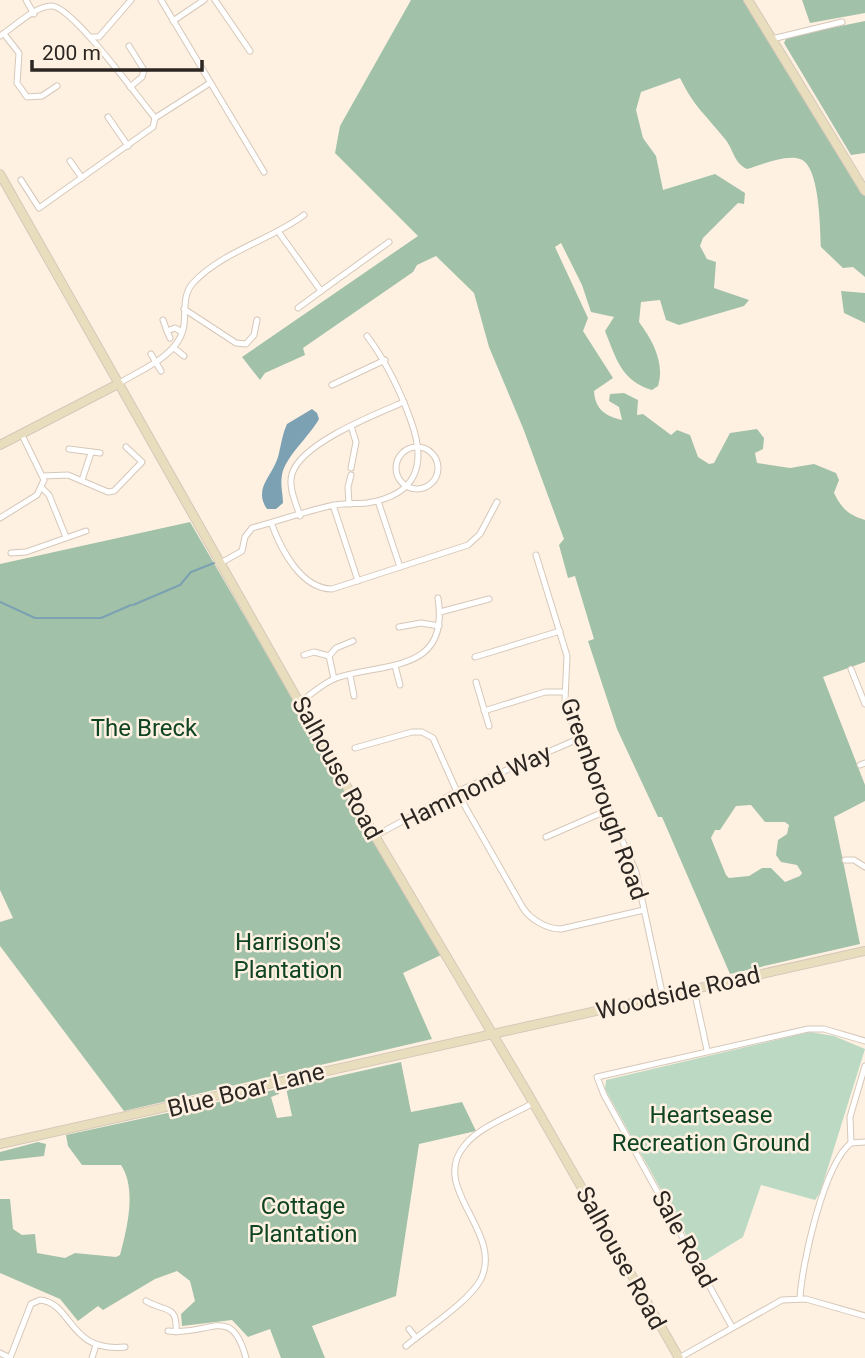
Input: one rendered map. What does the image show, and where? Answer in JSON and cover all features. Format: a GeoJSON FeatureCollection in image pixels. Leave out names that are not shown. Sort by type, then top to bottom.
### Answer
{"type":"FeatureCollection","features":[{"type":"Feature","properties":{"kind":"street"},"geometry":{"type":"LineString","coordinates":[[26,0],[34,14]]}},
{"type":"Feature","properties":{"kind":"street"},"geometry":{"type":"LineString","coordinates":[[57,7],[61,0]]}},
{"type":"Feature","properties":{"kind":"street"},"geometry":{"type":"LineString","coordinates":[[91,37],[99,37],[131,0]]}},
{"type":"Feature","properties":{"kind":"street"},"geometry":{"type":"LineString","coordinates":[[161,0],[264,172]]}},
{"type":"Feature","properties":{"kind":"street"},"geometry":{"type":"LineString","coordinates":[[173,21],[204,0]]}},
{"type":"Feature","properties":{"kind":"street"},"geometry":{"type":"LineString","coordinates":[[215,0],[250,51]]}},
{"type":"Feature","properties":{"kind":"street"},"geometry":{"type":"LineString","coordinates":[[748,0],[865,191]]}},
{"type":"Feature","properties":{"kind":"street"},"geometry":{"type":"LineString","coordinates":[[57,86],[35,99],[27,97],[17,83],[19,53],[2,35],[49,6],[57,7],[91,37],[155,118]]}},
{"type":"Feature","properties":{"kind":"street"},"geometry":{"type":"LineString","coordinates":[[772,39],[842,22]]}},
{"type":"Feature","properties":{"kind":"street"},"geometry":{"type":"LineString","coordinates":[[129,46],[144,73],[130,87]]}},
{"type":"Feature","properties":{"kind":"street"},"geometry":{"type":"LineString","coordinates":[[22,180],[39,208],[153,127],[155,118],[209,83]]}},
{"type":"Feature","properties":{"kind":"street"},"geometry":{"type":"LineString","coordinates":[[108,117],[128,146]]}},
{"type":"Feature","properties":{"kind":"street"},"geometry":{"type":"LineString","coordinates":[[70,161],[82,178]]}},
{"type":"Feature","properties":{"kind":"street","name":"Salhouse Road"},"geometry":{"type":"LineString","coordinates":[[0,174],[219,564],[679,1358]]}},
{"type":"Feature","properties":{"kind":"street"},"geometry":{"type":"LineString","coordinates":[[0,445],[118,384],[174,348],[182,332],[190,287],[201,276],[239,251],[280,234],[304,215]]}},
{"type":"Feature","properties":{"kind":"street"},"geometry":{"type":"LineString","coordinates":[[280,234],[321,291]]}},
{"type":"Feature","properties":{"kind":"street"},"geometry":{"type":"LineString","coordinates":[[298,308],[389,242]]}},
{"type":"Feature","properties":{"kind":"street"},"geometry":{"type":"LineString","coordinates":[[184,309],[236,343],[246,344],[254,335],[257,320]]}},
{"type":"Feature","properties":{"kind":"street"},"geometry":{"type":"LineString","coordinates":[[163,320],[170,338]]}},
{"type":"Feature","properties":{"kind":"street"},"geometry":{"type":"LineString","coordinates":[[167,331],[174,328],[182,332]]}},
{"type":"Feature","properties":{"kind":"street"},"geometry":{"type":"LineString","coordinates":[[219,564],[242,551],[245,537],[253,528],[272,525],[333,505],[378,500],[407,486],[419,467],[419,447],[404,402],[385,360],[367,336]]}},
{"type":"Feature","properties":{"kind":"street"},"geometry":{"type":"LineString","coordinates":[[174,348],[184,356]]}},
{"type":"Feature","properties":{"kind":"street"},"geometry":{"type":"LineString","coordinates":[[151,354],[161,372]]}},
{"type":"Feature","properties":{"kind":"street"},"geometry":{"type":"LineString","coordinates":[[332,385],[385,360]]}},
{"type":"Feature","properties":{"kind":"street"},"geometry":{"type":"LineString","coordinates":[[300,516],[292,489],[292,471],[335,433],[404,402]]}},
{"type":"Feature","properties":{"kind":"street"},"geometry":{"type":"LineString","coordinates":[[351,425],[356,442],[351,468]]}},
{"type":"Feature","properties":{"kind":"street"},"geometry":{"type":"LineString","coordinates":[[0,518],[37,495],[42,488],[43,476],[20,433]]}},
{"type":"Feature","properties":{"kind":"street"},"geometry":{"type":"LineString","coordinates":[[126,447],[149,468]]}},
{"type":"Feature","properties":{"kind":"street"},"geometry":{"type":"LineString","coordinates":[[419,447],[434,455],[437,473],[424,488],[407,486],[397,472],[398,460],[406,450],[419,447]]}},
{"type":"Feature","properties":{"kind":"street"},"geometry":{"type":"LineString","coordinates":[[69,449],[100,453]]}},
{"type":"Feature","properties":{"kind":"street"},"geometry":{"type":"LineString","coordinates":[[82,480],[91,453]]}},
{"type":"Feature","properties":{"kind":"street"},"geometry":{"type":"LineString","coordinates":[[43,476],[59,473],[108,492],[114,491],[142,462]]}},
{"type":"Feature","properties":{"kind":"street"},"geometry":{"type":"LineString","coordinates":[[349,504],[348,487],[351,475]]}},
{"type":"Feature","properties":{"kind":"street"},"geometry":{"type":"LineString","coordinates":[[42,488],[49,495],[66,537]]}},
{"type":"Feature","properties":{"kind":"street"},"geometry":{"type":"LineString","coordinates":[[114,491],[119,498]]}},
{"type":"Feature","properties":{"kind":"street"},"geometry":{"type":"LineString","coordinates":[[378,500],[400,567]]}},
{"type":"Feature","properties":{"kind":"street"},"geometry":{"type":"LineString","coordinates":[[272,525],[285,557],[318,586],[332,589],[472,542],[480,534],[497,502]]}},
{"type":"Feature","properties":{"kind":"street"},"geometry":{"type":"LineString","coordinates":[[333,505],[358,581]]}},
{"type":"Feature","properties":{"kind":"street"},"geometry":{"type":"LineString","coordinates":[[11,553],[26,552],[86,531]]}},
{"type":"Feature","properties":{"kind":"street","name":"Greenborough Road"},"geometry":{"type":"LineString","coordinates":[[536,555],[568,663],[564,692],[578,739],[636,872],[663,997]]}},
{"type":"Feature","properties":{"kind":"street"},"geometry":{"type":"LineString","coordinates":[[530,566],[538,563]]}},
{"type":"Feature","properties":{"kind":"street"},"geometry":{"type":"LineString","coordinates":[[300,702],[334,679],[410,662],[424,653],[439,626],[438,598]]}},
{"type":"Feature","properties":{"kind":"street"},"geometry":{"type":"LineString","coordinates":[[432,608],[440,609],[489,598]]}},
{"type":"Feature","properties":{"kind":"street"},"geometry":{"type":"LineString","coordinates":[[399,627],[421,623],[439,626]]}},
{"type":"Feature","properties":{"kind":"street"},"geometry":{"type":"LineString","coordinates":[[475,656],[559,631]]}},
{"type":"Feature","properties":{"kind":"street"},"geometry":{"type":"LineString","coordinates":[[329,656],[336,648],[353,641]]}},
{"type":"Feature","properties":{"kind":"street"},"geometry":{"type":"LineString","coordinates":[[304,655],[314,652],[329,656]]}},
{"type":"Feature","properties":{"kind":"street"},"geometry":{"type":"LineString","coordinates":[[329,656],[334,679]]}},
{"type":"Feature","properties":{"kind":"street"},"geometry":{"type":"LineString","coordinates":[[395,666],[400,685]]}},
{"type":"Feature","properties":{"kind":"street"},"geometry":{"type":"LineString","coordinates":[[851,669],[865,704]]}},
{"type":"Feature","properties":{"kind":"street"},"geometry":{"type":"LineString","coordinates":[[350,675],[354,696]]}},
{"type":"Feature","properties":{"kind":"street"},"geometry":{"type":"LineString","coordinates":[[476,682],[489,726]]}},
{"type":"Feature","properties":{"kind":"street"},"geometry":{"type":"LineString","coordinates":[[484,711],[545,692],[564,692]]}},
{"type":"Feature","properties":{"kind":"street"},"geometry":{"type":"LineString","coordinates":[[355,748],[412,732],[429,735],[456,792],[530,917],[549,928],[561,929],[644,910]]}},
{"type":"Feature","properties":{"kind":"street","name":"Hammond Way"},"geometry":{"type":"LineString","coordinates":[[375,836],[456,792],[578,739]]}},
{"type":"Feature","properties":{"kind":"street"},"geometry":{"type":"LineString","coordinates":[[363,746],[365,754]]}},
{"type":"Feature","properties":{"kind":"street"},"geometry":{"type":"LineString","coordinates":[[546,837],[608,810]]}},
{"type":"Feature","properties":{"kind":"street"},"geometry":{"type":"LineString","coordinates":[[854,860],[855,850]]}},
{"type":"Feature","properties":{"kind":"street"},"geometry":{"type":"LineString","coordinates":[[845,860],[854,860],[865,867]]}},
{"type":"Feature","properties":{"kind":"street","name":"Woodside Road"},"geometry":{"type":"LineString","coordinates":[[492,1035],[865,951]]}},
{"type":"Feature","properties":{"kind":"street"},"geometry":{"type":"LineString","coordinates":[[694,990],[707,1050]]}},
{"type":"Feature","properties":{"kind":"street","name":"Sale Road"},"geometry":{"type":"LineString","coordinates":[[732,1327],[596,1077],[808,1029],[828,1030],[865,1041]]}},
{"type":"Feature","properties":{"kind":"street","name":"Blue Boar Lane"},"geometry":{"type":"LineString","coordinates":[[0,1144],[139,1115],[419,1049],[492,1035]]}},
{"type":"Feature","properties":{"kind":"street"},"geometry":{"type":"LineString","coordinates":[[851,1143],[850,1117],[865,1066]]}},
{"type":"Feature","properties":{"kind":"street"},"geometry":{"type":"LineString","coordinates":[[406,1346],[476,1286],[484,1271],[485,1244],[455,1180],[459,1153],[471,1138],[533,1103]]}},
{"type":"Feature","properties":{"kind":"street"},"geometry":{"type":"LineString","coordinates":[[800,1298],[802,1265],[832,1171],[840,1152],[851,1143],[865,1143]]}},
{"type":"Feature","properties":{"kind":"street"},"geometry":{"type":"LineString","coordinates":[[679,1358],[774,1303],[800,1298],[865,1316]]}},
{"type":"Feature","properties":{"kind":"street"},"geometry":{"type":"LineString","coordinates":[[0,1353],[10,1358],[31,1304],[40,1300],[57,1308],[75,1332],[96,1345],[125,1347]]}},
{"type":"Feature","properties":{"kind":"street"},"geometry":{"type":"LineString","coordinates":[[146,1301],[175,1315],[176,1332]]}},
{"type":"Feature","properties":{"kind":"street"},"geometry":{"type":"LineString","coordinates":[[168,1331],[228,1325],[234,1329],[246,1358]]}},
{"type":"Feature","properties":{"kind":"street"},"geometry":{"type":"LineString","coordinates":[[409,1329],[416,1338]]}},
{"type":"Feature","properties":{"kind":"street"},"geometry":{"type":"LineString","coordinates":[[92,1358],[96,1345]]}},
{"type":"Feature","properties":{"kind":"green space"},"geometry":{"type":"Polygon","coordinates":[[[411,0],[743,0],[865,196],[865,277],[853,267],[843,268],[821,247],[818,198],[807,164],[800,159],[788,158],[747,169],[742,166],[680,78],[641,92],[636,110],[643,138],[656,156],[663,190],[715,174],[745,193],[744,204],[738,203],[703,238],[700,246],[707,259],[716,262],[714,288],[749,300],[744,306],[679,325],[666,320],[660,300],[641,302],[639,322],[653,345],[660,369],[658,386],[652,390],[633,381],[621,367],[605,331],[614,317],[591,312],[582,285],[561,243],[555,247],[588,318],[583,331],[613,378],[594,391],[596,403],[602,411],[622,420],[619,407],[609,401],[610,394],[624,393],[638,400],[637,415],[643,414],[671,435],[677,430],[690,435],[698,457],[709,464],[714,463],[730,433],[757,429],[764,438],[763,449],[755,453],[757,463],[790,468],[814,464],[836,473],[839,480],[834,493],[837,499],[847,511],[865,520],[865,662],[823,677],[865,785],[865,801],[834,817],[860,944],[730,974],[662,817],[658,817],[617,729],[588,641],[594,639],[575,576],[568,578],[559,545],[564,539],[523,428],[489,347],[474,293],[436,256],[417,265],[413,272],[303,348],[305,355],[265,373],[260,380],[242,357],[418,236],[335,153],[340,126],[411,0]],[[751,805],[736,806],[720,830],[715,830],[711,838],[729,878],[749,876],[762,868],[771,868],[785,882],[802,873],[797,865],[781,862],[776,855],[778,840],[787,834],[789,825],[785,822],[765,822],[751,805]]]}},
{"type":"Feature","properties":{"kind":"green space"},"geometry":{"type":"Polygon","coordinates":[[[802,0],[865,0],[865,13],[810,23],[802,0]]]}},
{"type":"Feature","properties":{"kind":"green space"},"geometry":{"type":"Polygon","coordinates":[[[865,21],[865,153],[851,155],[784,43],[787,37],[865,21]]]}},
{"type":"Feature","properties":{"kind":"green space"},"geometry":{"type":"Polygon","coordinates":[[[841,291],[865,293],[865,323],[844,313],[841,291]]]}},
{"type":"Feature","properties":{"kind":"green space"},"geometry":{"type":"Polygon","coordinates":[[[190,522],[441,955],[403,973],[432,1039],[124,1111],[0,946],[0,922],[13,918],[0,890],[0,564],[190,522]]]}},
{"type":"Feature","properties":{"kind":"green space","name":"Heartsease Recreation Ground"},"geometry":{"type":"Polygon","coordinates":[[[810,1032],[834,1036],[865,1049],[820,1193],[815,1200],[761,1185],[743,1237],[706,1260],[700,1260],[605,1089],[606,1080],[810,1032]]]}},
{"type":"Feature","properties":{"kind":"green space","name":"Cottage Plantation"},"geometry":{"type":"Polygon","coordinates":[[[401,1062],[411,1112],[462,1102],[476,1131],[419,1144],[396,1296],[312,1326],[325,1358],[281,1358],[270,1329],[248,1337],[232,1320],[182,1326],[181,1314],[195,1301],[190,1281],[177,1271],[155,1279],[103,1310],[98,1306],[78,1321],[60,1299],[0,1273],[0,1199],[10,1199],[13,1229],[22,1235],[35,1234],[37,1253],[65,1258],[75,1253],[116,1257],[120,1255],[130,1197],[126,1175],[121,1165],[82,1165],[68,1146],[66,1135],[278,1089],[279,1094],[271,1097],[277,1118],[292,1116],[286,1088],[401,1062]]]}},
{"type":"Feature","properties":{"kind":"green space"},"geometry":{"type":"Polygon","coordinates":[[[38,1142],[46,1144],[44,1156],[0,1161],[0,1152],[38,1142]]]}},
{"type":"Feature","properties":{"kind":"water"},"geometry":{"type":"Polygon","coordinates":[[[312,409],[319,419],[284,468],[281,482],[283,503],[276,509],[267,509],[263,502],[263,489],[278,457],[287,424],[312,409]]]}},
{"type":"Feature","properties":{"kind":"waterway"},"geometry":{"type":"LineString","coordinates":[[133,605],[180,585],[191,572],[214,563]]}},
{"type":"Feature","properties":{"kind":"waterway"},"geometry":{"type":"LineString","coordinates":[[0,602],[35,618],[101,618],[131,605]]}},
{"type":"Feature","properties":{"kind":"park label","name":"The Breck"},"geometry":{"type":"Point","coordinates":[144,728]}},
{"type":"Feature","properties":{"kind":"park label","name":"Harrison's Plantation"},"geometry":{"type":"Point","coordinates":[288,956]}}]}
